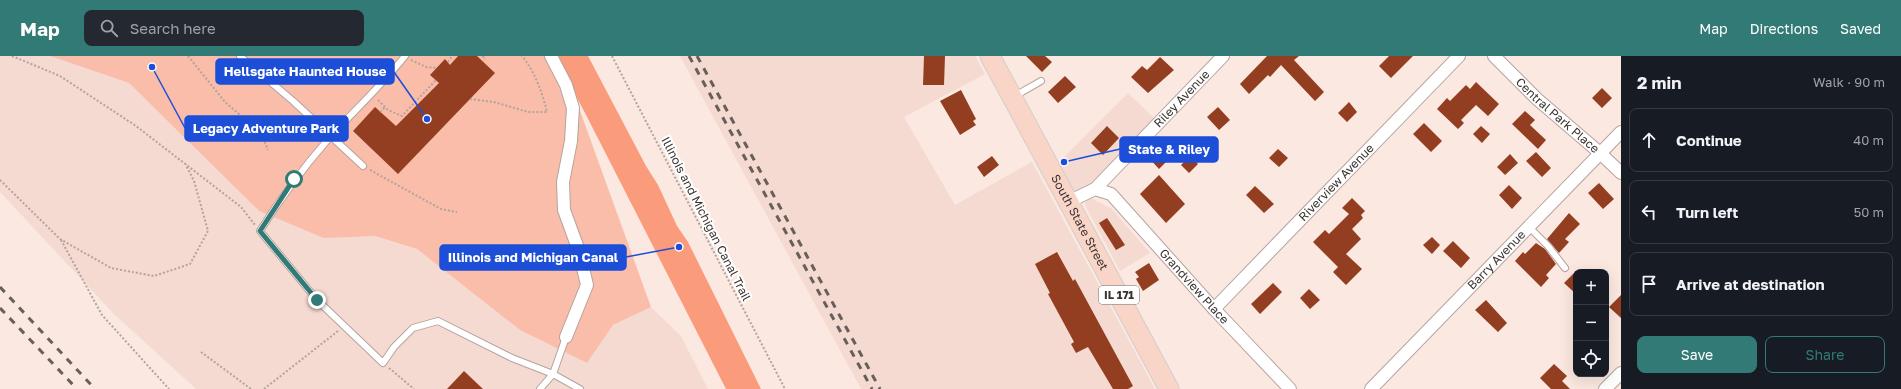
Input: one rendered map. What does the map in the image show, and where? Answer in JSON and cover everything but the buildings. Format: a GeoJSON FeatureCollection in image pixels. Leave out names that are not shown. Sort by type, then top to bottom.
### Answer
{"type":"FeatureCollection","features":[{"type":"Feature","properties":{"kind":"main road","name":"South State Street"},"geometry":{"type":"LineString","coordinates":[[990,56],[1169,389]]}},
{"type":"Feature","properties":{"kind":"street"},"geometry":{"type":"LineString","coordinates":[[551,56],[566,85],[574,108],[571,141],[563,182],[564,210],[579,250],[587,285],[566,337]]}},
{"type":"Feature","properties":{"kind":"street","name":"Riley Avenue"},"geometry":{"type":"LineString","coordinates":[[1068,202],[1094,189],[1223,56]]}},
{"type":"Feature","properties":{"kind":"street","name":"Riverview Avenue"},"geometry":{"type":"LineString","coordinates":[[1214,309],[1459,56]]}},
{"type":"Feature","properties":{"kind":"street","name":"Central Park Place"},"geometry":{"type":"LineString","coordinates":[[1494,56],[1538,99],[1621,173]]}},
{"type":"Feature","properties":{"kind":"street","name":"Barry Avenue"},"geometry":{"type":"LineString","coordinates":[[1371,389],[1621,132]]}},
{"type":"Feature","properties":{"kind":"street","name":"Grandview Place"},"geometry":{"type":"LineString","coordinates":[[1094,189],[1111,194],[1214,309],[1290,389]]}},
{"type":"Feature","properties":{"kind":"street"},"geometry":{"type":"LineString","coordinates":[[1605,389],[1621,373]]}},
{"type":"Feature","properties":{"kind":"lane"},"geometry":{"type":"LineString","coordinates":[[240,56],[363,166]]}},
{"type":"Feature","properties":{"kind":"lane"},"geometry":{"type":"LineString","coordinates":[[405,56],[372,94],[331,136],[294,179],[260,231],[317,300],[383,363],[394,347],[413,328],[438,321],[482,344],[553,374],[580,389]]}},
{"type":"Feature","properties":{"kind":"lane"},"geometry":{"type":"LineString","coordinates":[[1012,98],[1041,81]]}},
{"type":"Feature","properties":{"kind":"lane"},"geometry":{"type":"LineString","coordinates":[[1529,227],[1548,246],[1565,268]]}},
{"type":"Feature","properties":{"kind":"lane"},"geometry":{"type":"LineString","coordinates":[[540,389],[553,374],[566,337]]}},
{"type":"Feature","properties":{"kind":"path"},"geometry":{"type":"LineString","coordinates":[[12,56],[60,76],[136,126],[241,207],[260,231]]}},
{"type":"Feature","properties":{"kind":"path"},"geometry":{"type":"LineString","coordinates":[[188,56],[225,102],[261,133],[268,150]]}},
{"type":"Feature","properties":{"kind":"path"},"geometry":{"type":"LineString","coordinates":[[405,56],[426,67],[437,68]]}},
{"type":"Feature","properties":{"kind":"path"},"geometry":{"type":"LineString","coordinates":[[448,62],[452,56]]}},
{"type":"Feature","properties":{"kind":"path"},"geometry":{"type":"LineString","coordinates":[[483,56],[485,60]]}},
{"type":"Feature","properties":{"kind":"path"},"geometry":{"type":"LineString","coordinates":[[470,100],[494,102],[528,112],[547,112],[536,79],[528,63],[522,56]]}},
{"type":"Feature","properties":{"kind":"path","name":"Illinois and Michigan Canal Trail"},"geometry":{"type":"LineString","coordinates":[[612,56],[784,389]]}},
{"type":"Feature","properties":{"kind":"path"},"geometry":{"type":"LineString","coordinates":[[372,94],[385,107],[402,116],[436,80]]}},
{"type":"Feature","properties":{"kind":"path"},"geometry":{"type":"LineString","coordinates":[[380,112],[385,107]]}},
{"type":"Feature","properties":{"kind":"path"},"geometry":{"type":"LineString","coordinates":[[0,180],[60,239],[111,268],[154,276],[190,264],[208,231],[194,181],[185,163]]}},
{"type":"Feature","properties":{"kind":"path"},"geometry":{"type":"LineString","coordinates":[[363,166],[441,209],[457,212]]}},
{"type":"Feature","properties":{"kind":"path"},"geometry":{"type":"LineString","coordinates":[[60,239],[102,315],[169,389]]}},
{"type":"Feature","properties":{"kind":"path"},"geometry":{"type":"LineString","coordinates":[[264,389],[343,326]]}},
{"type":"Feature","properties":{"kind":"path"},"geometry":{"type":"LineString","coordinates":[[201,352],[251,389]]}},
{"type":"Feature","properties":{"kind":"path"},"geometry":{"type":"LineString","coordinates":[[383,363],[414,389]]}},
{"type":"Feature","properties":{"kind":"shaded area"},"geometry":{"type":"Polygon","coordinates":[[[0,56],[50,56],[129,83],[259,211],[324,237],[375,236],[417,249],[520,330],[587,363],[613,325],[651,307],[681,336],[708,389],[196,389],[114,314],[0,192],[0,56]]]}},
{"type":"Feature","properties":{"kind":"shaded area"},"geometry":{"type":"Polygon","coordinates":[[[50,56],[544,56],[554,76],[579,108],[651,307],[613,325],[587,363],[520,330],[417,249],[375,236],[324,238],[259,211],[129,83],[50,56]]]}},
{"type":"Feature","properties":{"kind":"shaded area"},"geometry":{"type":"Polygon","coordinates":[[[554,56],[588,56],[646,166],[658,185],[677,226],[688,242],[761,389],[726,389],[584,111],[554,56]]]}},
{"type":"Feature","properties":{"kind":"shaded area"},"geometry":{"type":"Polygon","coordinates":[[[680,56],[975,56],[985,74],[904,117],[955,205],[1032,162],[1155,389],[861,389],[680,56]]]}},
{"type":"Feature","properties":{"kind":"shaded area"},"geometry":{"type":"Polygon","coordinates":[[[1128,93],[1157,121],[1094,186],[1073,196],[1056,165],[1128,93]]]}},
{"type":"Feature","properties":{"kind":"shaded area"},"geometry":{"type":"Polygon","coordinates":[[[1089,197],[1112,209],[1150,253],[1120,271],[1086,207],[1085,203],[1089,197]]]}},
{"type":"Feature","properties":{"kind":"railway"},"geometry":{"type":"LineString","coordinates":[[689,56],[872,389]]}},
{"type":"Feature","properties":{"kind":"railway"},"geometry":{"type":"LineString","coordinates":[[697,56],[880,389]]}},
{"type":"Feature","properties":{"kind":"railway"},"geometry":{"type":"LineString","coordinates":[[0,287],[95,389]]}},
{"type":"Feature","properties":{"kind":"railway"},"geometry":{"type":"LineString","coordinates":[[0,308],[77,389]]}},
{"type":"Feature","properties":{"kind":"place","name":"Legacy Adventure Park"},"geometry":{"type":"Point","coordinates":[152,67]}},
{"type":"Feature","properties":{"kind":"place","name":"Hellsgate Haunted House"},"geometry":{"type":"Point","coordinates":[427,119]}},
{"type":"Feature","properties":{"kind":"place","name":"State & Riley"},"geometry":{"type":"Point","coordinates":[1064,162]}},
{"type":"Feature","properties":{"kind":"place","name":"Illinois and Michigan Canal"},"geometry":{"type":"Point","coordinates":[679,247]}},
{"type":"Feature","properties":{"kind":"route"},"geometry":{"type":"LineString","coordinates":[[294,179],[260,231],[317,300]]}}]}
